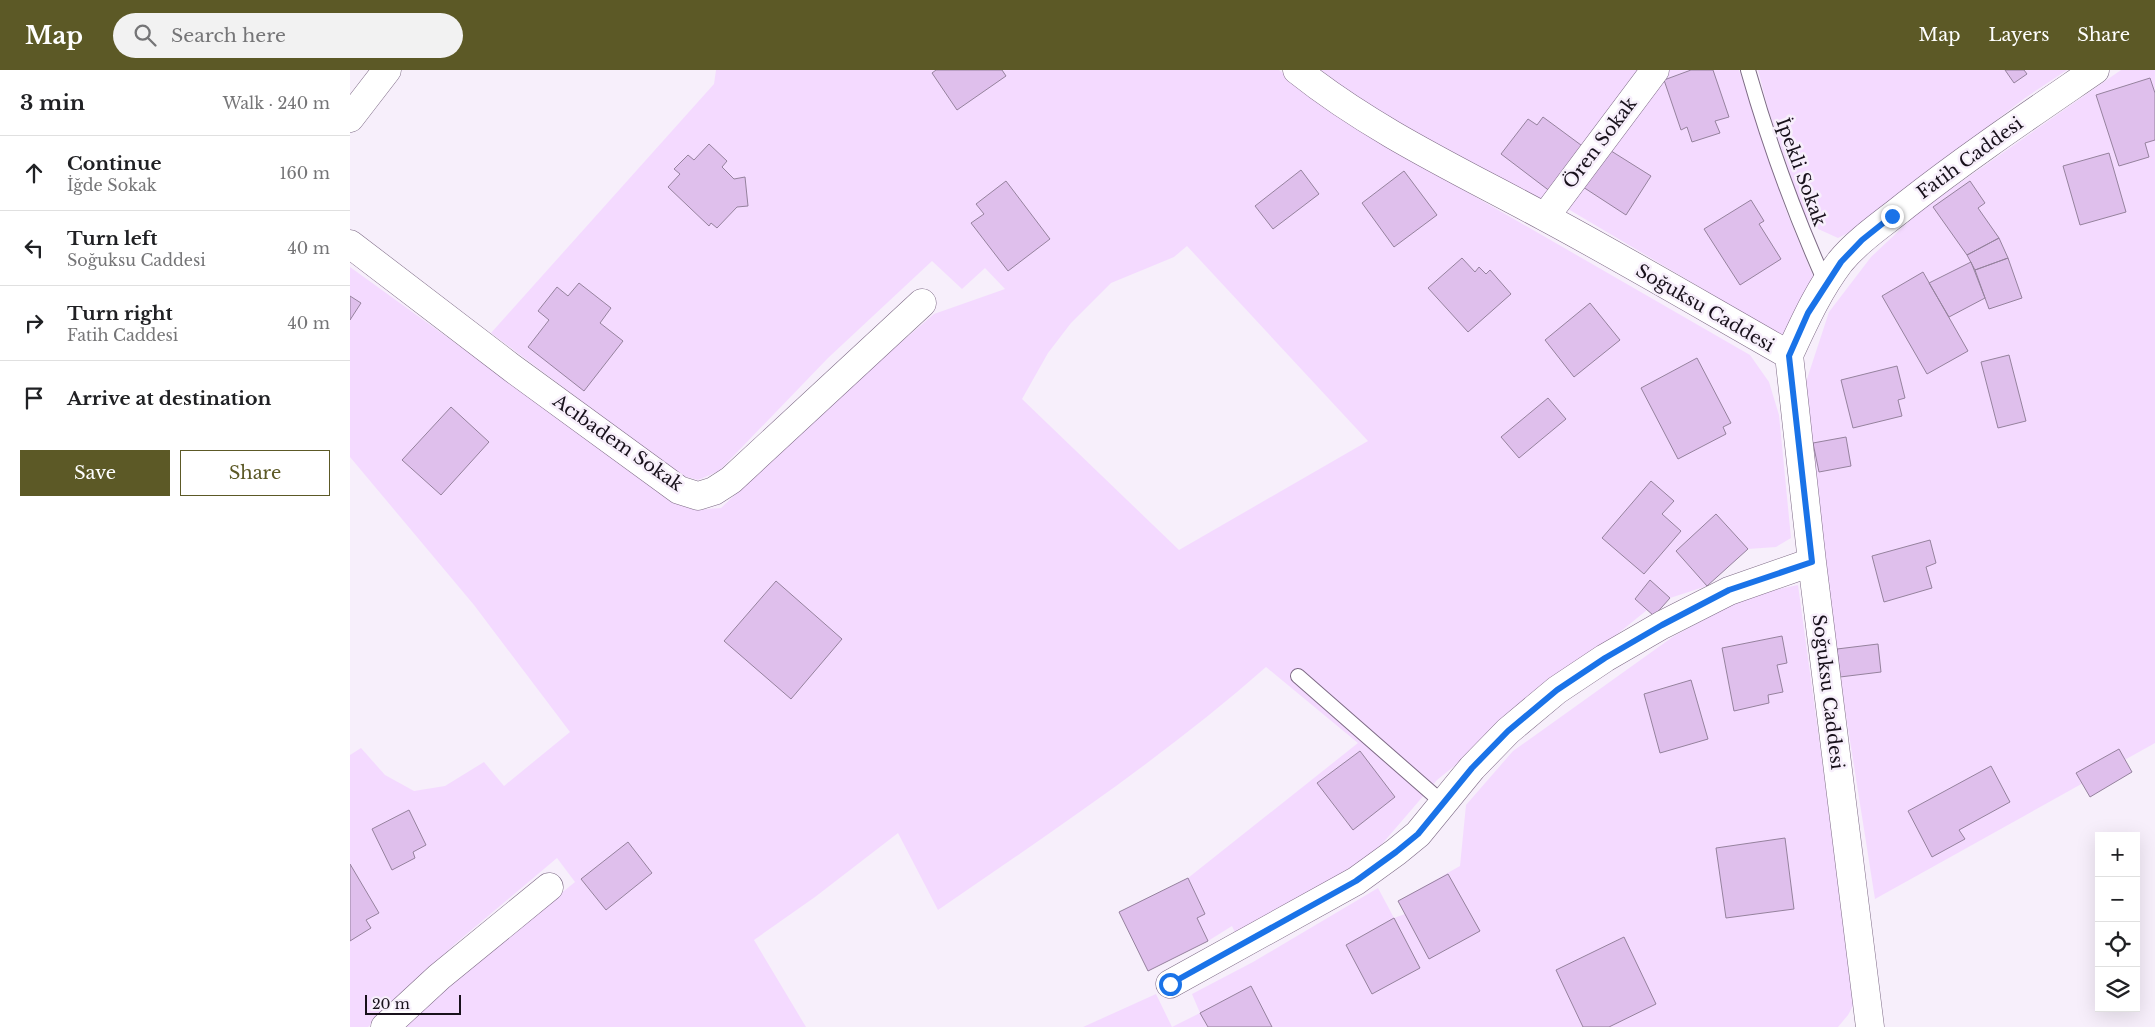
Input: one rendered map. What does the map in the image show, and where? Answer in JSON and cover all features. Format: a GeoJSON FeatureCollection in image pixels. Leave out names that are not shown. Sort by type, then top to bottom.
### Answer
{"type":"FeatureCollection","features":[{"type":"Feature","properties":{"kind":"street"},"geometry":{"type":"LineString","coordinates":[[350,118],[387,70]]}},
{"type":"Feature","properties":{"kind":"street","name":"Soğuksu Caddesi"},"geometry":{"type":"LineString","coordinates":[[1297,70],[1333,99],[1386,131],[1545,217],[1789,356],[1812,562],[1870,1027]]}},
{"type":"Feature","properties":{"kind":"street","name":"Ören Sokak"},"geometry":{"type":"LineString","coordinates":[[1545,217],[1655,70]]}},
{"type":"Feature","properties":{"kind":"street","name":"Fatih Caddesi"},"geometry":{"type":"LineString","coordinates":[[1789,356],[1808,313],[1826,284],[1841,262],[1862,240],[1951,170],[2095,70]]}},
{"type":"Feature","properties":{"kind":"street","name":"Acıbadem Sokak"},"geometry":{"type":"LineString","coordinates":[[350,244],[631,456],[679,490],[698,496],[714,491],[731,480],[922,303]]}},
{"type":"Feature","properties":{"kind":"street"},"geometry":{"type":"LineString","coordinates":[[1170,984],[1356,881],[1418,834],[1472,768],[1508,731],[1557,690],[1605,658],[1662,625],[1729,590],[1812,562]]}},
{"type":"Feature","properties":{"kind":"street"},"geometry":{"type":"LineString","coordinates":[[385,1027],[439,977],[549,887]]}},
{"type":"Feature","properties":{"kind":"lane","name":"İpekli Sokak"},"geometry":{"type":"LineString","coordinates":[[1748,70],[1771,148],[1801,228],[1826,284]]}},
{"type":"Feature","properties":{"kind":"lane"},"geometry":{"type":"LineString","coordinates":[[1298,676],[1443,803]]}},
{"type":"Feature","properties":{"kind":"shaded area"},"geometry":{"type":"Polygon","coordinates":[[[716,70],[1279,70],[1344,121],[1750,355],[1769,382],[1779,415],[1791,538],[1776,547],[1748,549],[1716,515],[1676,551],[1707,586],[1670,598],[1654,616],[1647,610],[1437,780],[1364,865],[1239,941],[1232,926],[1208,941],[1148,971],[1119,912],[1188,878],[1358,743],[1266,667],[1147,763],[938,910],[898,833],[815,897],[754,940],[806,1027],[401,1027],[457,978],[575,882],[557,858],[456,943],[368,1027],[350,1027],[350,755],[361,748],[385,775],[414,791],[445,786],[484,762],[504,786],[570,732],[474,605],[350,457],[350,267],[674,501],[695,510],[721,508],[856,381],[934,314],[1005,289],[985,268],[962,289],[932,261],[828,358],[719,471],[698,480],[680,475],[491,333],[714,84],[716,70]],[[1187,246],[1174,257],[1111,283],[1071,323],[1048,353],[1022,399],[1179,550],[1368,441],[1187,246]]]}},
{"type":"Feature","properties":{"kind":"shaded area"},"geometry":{"type":"Polygon","coordinates":[[[1321,70],[1641,70],[1543,202],[1400,127],[1346,91],[1321,70]]]}},
{"type":"Feature","properties":{"kind":"shaded area"},"geometry":{"type":"Polygon","coordinates":[[[1664,70],[1739,70],[1786,210],[1815,281],[1784,337],[1563,206],[1664,70]]]}},
{"type":"Feature","properties":{"kind":"shaded area"},"geometry":{"type":"Polygon","coordinates":[[[1758,70],[2067,70],[2025,98],[1854,230],[1838,238],[1816,228],[1804,215],[1768,109],[1758,70]]]}},
{"type":"Feature","properties":{"kind":"shaded area"},"geometry":{"type":"Polygon","coordinates":[[[2121,70],[2155,70],[2155,743],[1875,899],[1840,677],[1811,469],[1806,382],[1829,312],[1871,257],[1921,210],[2121,70]]]}},
{"type":"Feature","properties":{"kind":"shaded area"},"geometry":{"type":"Polygon","coordinates":[[[1798,585],[1855,1002],[1848,1015],[1838,1027],[1172,1027],[1200,1013],[1192,994],[1253,962],[1378,888],[1394,918],[1405,914],[1398,901],[1460,866],[1466,805],[1513,751],[1674,636],[1750,595],[1798,585]]]}},
{"type":"Feature","properties":{"kind":"shaded area"},"geometry":{"type":"Polygon","coordinates":[[[1156,994],[1172,1027],[1083,1027],[1156,994]]]}},
{"type":"Feature","properties":{"kind":"building"},"geometry":{"type":"Polygon","coordinates":[[[936,70],[1002,70],[1006,76],[957,110],[932,73],[936,70]]]}},
{"type":"Feature","properties":{"kind":"building"},"geometry":{"type":"Polygon","coordinates":[[[1691,70],[1713,70],[1729,117],[1715,121],[1720,133],[1692,142],[1687,127],[1681,130],[1664,80],[1691,70]]]}},
{"type":"Feature","properties":{"kind":"building"},"geometry":{"type":"Polygon","coordinates":[[[2005,70],[2024,70],[2027,74],[2014,83],[2005,70]]]}},
{"type":"Feature","properties":{"kind":"building"},"geometry":{"type":"Polygon","coordinates":[[[2150,78],[2155,93],[2155,140],[2145,143],[2149,157],[2119,166],[2096,95],[2150,78]]]}},
{"type":"Feature","properties":{"kind":"building"},"geometry":{"type":"Polygon","coordinates":[[[1543,117],[1585,148],[1551,192],[1501,154],[1528,119],[1537,125],[1543,117]]]}},
{"type":"Feature","properties":{"kind":"building"},"geometry":{"type":"Polygon","coordinates":[[[709,144],[727,161],[722,167],[734,179],[745,177],[748,206],[737,207],[717,228],[711,223],[709,226],[668,187],[680,174],[674,169],[688,155],[694,160],[709,144]]]}},
{"type":"Feature","properties":{"kind":"building"},"geometry":{"type":"Polygon","coordinates":[[[1608,149],[1651,176],[1626,215],[1583,187],[1608,149]]]}},
{"type":"Feature","properties":{"kind":"building"},"geometry":{"type":"Polygon","coordinates":[[[2109,153],[2126,212],[2080,225],[2063,166],[2109,153]]]}},
{"type":"Feature","properties":{"kind":"building"},"geometry":{"type":"Polygon","coordinates":[[[1301,170],[1319,194],[1273,229],[1255,206],[1301,170]]]}},
{"type":"Feature","properties":{"kind":"building"},"geometry":{"type":"Polygon","coordinates":[[[1404,171],[1437,215],[1394,247],[1362,203],[1404,171]]]}},
{"type":"Feature","properties":{"kind":"building"},"geometry":{"type":"Polygon","coordinates":[[[1006,181],[1050,239],[1008,271],[971,223],[984,214],[976,204],[1006,181]]]}},
{"type":"Feature","properties":{"kind":"building"},"geometry":{"type":"Polygon","coordinates":[[[1970,181],[1985,203],[1978,208],[1999,238],[1967,255],[1933,207],[1970,181]]]}},
{"type":"Feature","properties":{"kind":"building"},"geometry":{"type":"Polygon","coordinates":[[[1751,200],[1764,221],[1759,224],[1781,259],[1740,285],[1704,229],[1751,200]]]}},
{"type":"Feature","properties":{"kind":"building"},"geometry":{"type":"Polygon","coordinates":[[[1999,238],[2008,258],[1975,270],[1967,255],[1999,238]]]}},
{"type":"Feature","properties":{"kind":"building"},"geometry":{"type":"Polygon","coordinates":[[[1462,258],[1475,272],[1479,267],[1486,274],[1490,270],[1511,294],[1468,332],[1428,288],[1462,258]]]}},
{"type":"Feature","properties":{"kind":"building"},"geometry":{"type":"Polygon","coordinates":[[[2008,258],[2022,298],[1989,309],[1975,270],[2008,258]]]}},
{"type":"Feature","properties":{"kind":"building"},"geometry":{"type":"Polygon","coordinates":[[[1971,262],[1985,298],[1949,317],[1929,283],[1971,262]]]}},
{"type":"Feature","properties":{"kind":"building"},"geometry":{"type":"Polygon","coordinates":[[[1923,272],[1968,351],[1927,374],[1882,296],[1923,272]]]}},
{"type":"Feature","properties":{"kind":"building"},"geometry":{"type":"Polygon","coordinates":[[[579,283],[611,308],[600,323],[623,341],[584,391],[528,347],[549,320],[538,311],[557,287],[568,296],[579,283]]]}},
{"type":"Feature","properties":{"kind":"building"},"geometry":{"type":"Polygon","coordinates":[[[350,296],[361,303],[350,320],[350,296]]]}},
{"type":"Feature","properties":{"kind":"building"},"geometry":{"type":"Polygon","coordinates":[[[1590,303],[1620,340],[1574,377],[1545,340],[1590,303]]]}},
{"type":"Feature","properties":{"kind":"building"},"geometry":{"type":"Polygon","coordinates":[[[2009,355],[2026,421],[1998,428],[1981,362],[2009,355]]]}},
{"type":"Feature","properties":{"kind":"building"},"geometry":{"type":"Polygon","coordinates":[[[1697,358],[1731,423],[1723,427],[1726,434],[1678,459],[1641,388],[1697,358]]]}},
{"type":"Feature","properties":{"kind":"building"},"geometry":{"type":"Polygon","coordinates":[[[1897,366],[1905,398],[1898,400],[1902,416],[1853,428],[1841,380],[1897,366]]]}},
{"type":"Feature","properties":{"kind":"building"},"geometry":{"type":"Polygon","coordinates":[[[1548,398],[1566,419],[1519,458],[1501,437],[1548,398]]]}},
{"type":"Feature","properties":{"kind":"building"},"geometry":{"type":"Polygon","coordinates":[[[451,407],[489,442],[441,495],[402,460],[451,407]]]}},
{"type":"Feature","properties":{"kind":"building"},"geometry":{"type":"Polygon","coordinates":[[[1846,437],[1851,466],[1819,472],[1813,443],[1846,437]]]}},
{"type":"Feature","properties":{"kind":"building"},"geometry":{"type":"Polygon","coordinates":[[[1651,481],[1674,501],[1662,514],[1681,531],[1644,574],[1602,538],[1651,481]]]}},
{"type":"Feature","properties":{"kind":"building"},"geometry":{"type":"Polygon","coordinates":[[[1716,514],[1748,549],[1707,586],[1676,551],[1716,514]]]}},
{"type":"Feature","properties":{"kind":"building"},"geometry":{"type":"Polygon","coordinates":[[[1930,540],[1936,563],[1926,567],[1932,588],[1884,602],[1872,556],[1930,540]]]}},
{"type":"Feature","properties":{"kind":"building"},"geometry":{"type":"Polygon","coordinates":[[[1650,580],[1670,598],[1654,616],[1635,599],[1650,580]]]}},
{"type":"Feature","properties":{"kind":"building"},"geometry":{"type":"Polygon","coordinates":[[[776,581],[842,639],[791,699],[724,641],[776,581]]]}},
{"type":"Feature","properties":{"kind":"building"},"geometry":{"type":"Polygon","coordinates":[[[1782,636],[1787,663],[1777,665],[1783,692],[1768,695],[1769,703],[1734,711],[1722,648],[1782,636]]]}},
{"type":"Feature","properties":{"kind":"building"},"geometry":{"type":"Polygon","coordinates":[[[1878,644],[1881,672],[1840,677],[1837,649],[1878,644]]]}},
{"type":"Feature","properties":{"kind":"building"},"geometry":{"type":"Polygon","coordinates":[[[1691,680],[1708,739],[1660,753],[1644,694],[1691,680]]]}},
{"type":"Feature","properties":{"kind":"building"},"geometry":{"type":"Polygon","coordinates":[[[2119,749],[2132,772],[2090,797],[2076,773],[2119,749]]]}},
{"type":"Feature","properties":{"kind":"building"},"geometry":{"type":"Polygon","coordinates":[[[1360,751],[1395,797],[1353,830],[1317,783],[1360,751]]]}},
{"type":"Feature","properties":{"kind":"building"},"geometry":{"type":"Polygon","coordinates":[[[1991,766],[2010,802],[1959,830],[1965,839],[1932,857],[1908,811],[1991,766]]]}},
{"type":"Feature","properties":{"kind":"building"},"geometry":{"type":"Polygon","coordinates":[[[409,810],[426,845],[413,852],[415,858],[392,870],[372,829],[409,810]]]}},
{"type":"Feature","properties":{"kind":"building"},"geometry":{"type":"Polygon","coordinates":[[[1785,838],[1794,909],[1726,918],[1716,848],[1785,838]]]}},
{"type":"Feature","properties":{"kind":"building"},"geometry":{"type":"Polygon","coordinates":[[[628,842],[652,873],[606,910],[581,879],[628,842]]]}},
{"type":"Feature","properties":{"kind":"building"},"geometry":{"type":"Polygon","coordinates":[[[350,864],[379,913],[366,920],[371,928],[350,941],[350,864]]]}},
{"type":"Feature","properties":{"kind":"building"},"geometry":{"type":"Polygon","coordinates":[[[1448,874],[1480,931],[1429,959],[1398,901],[1448,874]]]}},
{"type":"Feature","properties":{"kind":"building"},"geometry":{"type":"Polygon","coordinates":[[[1188,878],[1205,914],[1197,918],[1208,941],[1148,971],[1119,912],[1188,878]]]}},
{"type":"Feature","properties":{"kind":"building"},"geometry":{"type":"Polygon","coordinates":[[[1394,918],[1420,968],[1372,994],[1346,945],[1394,918]]]}},
{"type":"Feature","properties":{"kind":"building"},"geometry":{"type":"Polygon","coordinates":[[[1624,937],[1656,1004],[1609,1027],[1583,1027],[1556,970],[1624,937]]]}},
{"type":"Feature","properties":{"kind":"building"},"geometry":{"type":"Polygon","coordinates":[[[1251,986],[1272,1027],[1208,1027],[1200,1013],[1251,986]]]}},
{"type":"Feature","properties":{"kind":"route"},"geometry":{"type":"LineString","coordinates":[[1170,984],[1356,881],[1396,852],[1418,834],[1472,768],[1508,731],[1557,690],[1605,658],[1662,625],[1729,590],[1812,562],[1789,356],[1808,313],[1822,288],[1841,262],[1862,240],[1892,216]]}}]}
